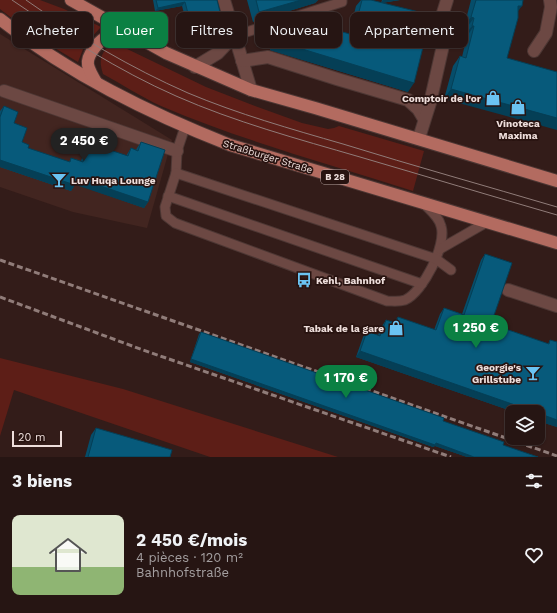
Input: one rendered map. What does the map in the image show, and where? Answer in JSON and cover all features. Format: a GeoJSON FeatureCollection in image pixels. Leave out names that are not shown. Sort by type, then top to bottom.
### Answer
{"type":"FeatureCollection","features":[{"type":"Feature","properties":{"kind":"main road"},"geometry":{"type":"LineString","coordinates":[[72,0],[101,17]]}},
{"type":"Feature","properties":{"kind":"main road","name":"Straßburger Straße"},"geometry":{"type":"LineString","coordinates":[[0,19],[52,57],[133,102],[185,127],[230,145],[557,243]]}},
{"type":"Feature","properties":{"kind":"main road"},"geometry":{"type":"LineString","coordinates":[[96,82],[88,64],[91,52],[101,42]]}},
{"type":"Feature","properties":{"kind":"main road"},"geometry":{"type":"LineString","coordinates":[[157,48],[195,67],[251,90],[419,138],[557,181]]}},
{"type":"Feature","properties":{"kind":"street"},"geometry":{"type":"LineString","coordinates":[[224,0],[227,12]]}},
{"type":"Feature","properties":{"kind":"street"},"geometry":{"type":"LineString","coordinates":[[419,138],[430,103],[444,41],[441,30],[442,16],[446,0]]}},
{"type":"Feature","properties":{"kind":"street"},"geometry":{"type":"LineString","coordinates":[[534,51],[546,33],[551,7],[550,0]]}},
{"type":"Feature","properties":{"kind":"street"},"geometry":{"type":"LineString","coordinates":[[195,67],[218,53],[223,48]]}},
{"type":"Feature","properties":{"kind":"street"},"geometry":{"type":"LineString","coordinates":[[238,48],[251,90]]}},
{"type":"Feature","properties":{"kind":"street"},"geometry":{"type":"LineString","coordinates":[[242,61],[268,56],[336,79],[408,100],[418,109],[424,119]]}},
{"type":"Feature","properties":{"kind":"street"},"geometry":{"type":"LineString","coordinates":[[4,92],[176,151]]}},
{"type":"Feature","properties":{"kind":"street"},"geometry":{"type":"LineString","coordinates":[[508,290],[557,306]]}},
{"type":"Feature","properties":{"kind":"lane"},"geometry":{"type":"LineString","coordinates":[[247,32],[342,2],[342,0]]}},
{"type":"Feature","properties":{"kind":"lane"},"geometry":{"type":"LineString","coordinates":[[185,127],[176,151],[176,172],[165,207],[166,216],[175,223],[387,301],[398,302],[405,300],[416,293],[436,259],[440,249],[443,238],[441,224],[424,204]]}},
{"type":"Feature","properties":{"kind":"lane"},"geometry":{"type":"LineString","coordinates":[[176,172],[436,259],[451,270]]}},
{"type":"Feature","properties":{"kind":"lane"},"geometry":{"type":"LineString","coordinates":[[168,196],[422,284]]}},
{"type":"Feature","properties":{"kind":"lane"},"geometry":{"type":"LineString","coordinates":[[440,249],[487,222]]}},
{"type":"Feature","properties":{"kind":"shaded area"},"geometry":{"type":"Polygon","coordinates":[[[0,0],[40,0],[70,12],[12,12],[12,18],[0,9],[0,0]]]}},
{"type":"Feature","properties":{"kind":"shaded area"},"geometry":{"type":"Polygon","coordinates":[[[93,23],[101,27],[93,36],[93,23]]]}},
{"type":"Feature","properties":{"kind":"shaded area"},"geometry":{"type":"Polygon","coordinates":[[[0,34],[12,41],[12,48],[23,48],[172,140],[147,228],[73,212],[0,187],[0,34]]]}},
{"type":"Feature","properties":{"kind":"shaded area"},"geometry":{"type":"Polygon","coordinates":[[[55,48],[83,48],[78,62],[55,48]]]}},
{"type":"Feature","properties":{"kind":"shaded area"},"geometry":{"type":"Polygon","coordinates":[[[125,48],[206,87],[302,123],[328,129],[339,126],[424,151],[413,191],[286,152],[192,119],[161,106],[103,74],[101,61],[102,55],[106,49],[125,48]]]}},
{"type":"Feature","properties":{"kind":"shaded area"},"geometry":{"type":"Polygon","coordinates":[[[0,358],[123,389],[338,457],[210,457],[14,390],[0,436],[0,358]]]}},
{"type":"Feature","properties":{"kind":"building"},"geometry":{"type":"Polygon","coordinates":[[[156,0],[217,0],[220,12],[188,12],[185,2],[158,8],[156,0]]]}},
{"type":"Feature","properties":{"kind":"building"},"geometry":{"type":"Polygon","coordinates":[[[256,0],[301,0],[259,12],[256,0]]]}},
{"type":"Feature","properties":{"kind":"building"},"geometry":{"type":"Polygon","coordinates":[[[362,0],[371,0],[419,12],[359,12],[362,0]]]}},
{"type":"Feature","properties":{"kind":"building"},"geometry":{"type":"Polygon","coordinates":[[[476,0],[523,0],[522,6],[518,6],[518,18],[507,58],[557,72],[557,118],[451,89],[460,56],[466,58],[474,26],[472,26],[474,18],[471,17],[476,0]]]}},
{"type":"Feature","properties":{"kind":"building"},"geometry":{"type":"Polygon","coordinates":[[[342,32],[350,34],[350,48],[423,48],[414,83],[299,48],[342,48],[342,32]]]}},
{"type":"Feature","properties":{"kind":"building"},"geometry":{"type":"Polygon","coordinates":[[[4,106],[18,112],[14,123],[27,128],[22,142],[29,145],[28,148],[70,162],[71,158],[83,162],[89,143],[128,156],[131,148],[138,151],[141,142],[165,150],[148,202],[77,178],[75,185],[0,160],[0,117],[4,106]]]}},
{"type":"Feature","properties":{"kind":"building"},"geometry":{"type":"Polygon","coordinates":[[[485,254],[512,263],[491,324],[549,344],[550,340],[557,342],[557,420],[545,416],[545,405],[515,405],[360,351],[367,331],[380,336],[386,320],[396,323],[398,317],[436,330],[444,308],[464,315],[485,254]]]}},
{"type":"Feature","properties":{"kind":"building"},"geometry":{"type":"Polygon","coordinates":[[[201,332],[444,418],[443,421],[504,442],[503,445],[538,457],[474,457],[436,443],[435,445],[191,359],[201,332]]]}},
{"type":"Feature","properties":{"kind":"building"},"geometry":{"type":"Polygon","coordinates":[[[96,428],[172,450],[170,457],[88,457],[96,428]]]}},
{"type":"Feature","properties":{"kind":"tram line"},"geometry":{"type":"LineString","coordinates":[[12,0],[112,64],[154,86],[198,105],[290,137],[557,215]]}},
{"type":"Feature","properties":{"kind":"tram line"},"geometry":{"type":"LineString","coordinates":[[26,0],[85,39],[125,62],[207,101],[284,127],[557,207]]}},
{"type":"Feature","properties":{"kind":"railway"},"geometry":{"type":"LineString","coordinates":[[0,260],[557,456]]}},
{"type":"Feature","properties":{"kind":"railway"},"geometry":{"type":"LineString","coordinates":[[0,297],[143,350],[451,457]]}},
{"type":"Feature","properties":{"kind":"place","name":"Comptoir de l'or"},"geometry":{"type":"Point","coordinates":[493,98]}},
{"type":"Feature","properties":{"kind":"place","name":"Vinoteca Maxima"},"geometry":{"type":"Point","coordinates":[518,107]}},
{"type":"Feature","properties":{"kind":"place","name":"Luv Huqa Lounge"},"geometry":{"type":"Point","coordinates":[59,180]}},
{"type":"Feature","properties":{"kind":"place","name":"Kehl, Bahnhof"},"geometry":{"type":"Point","coordinates":[304,280]}},
{"type":"Feature","properties":{"kind":"place","name":"Tabak de la gare"},"geometry":{"type":"Point","coordinates":[396,328]}},
{"type":"Feature","properties":{"kind":"place","name":"Georgie's Grillstube"},"geometry":{"type":"Point","coordinates":[533,373]}}]}
